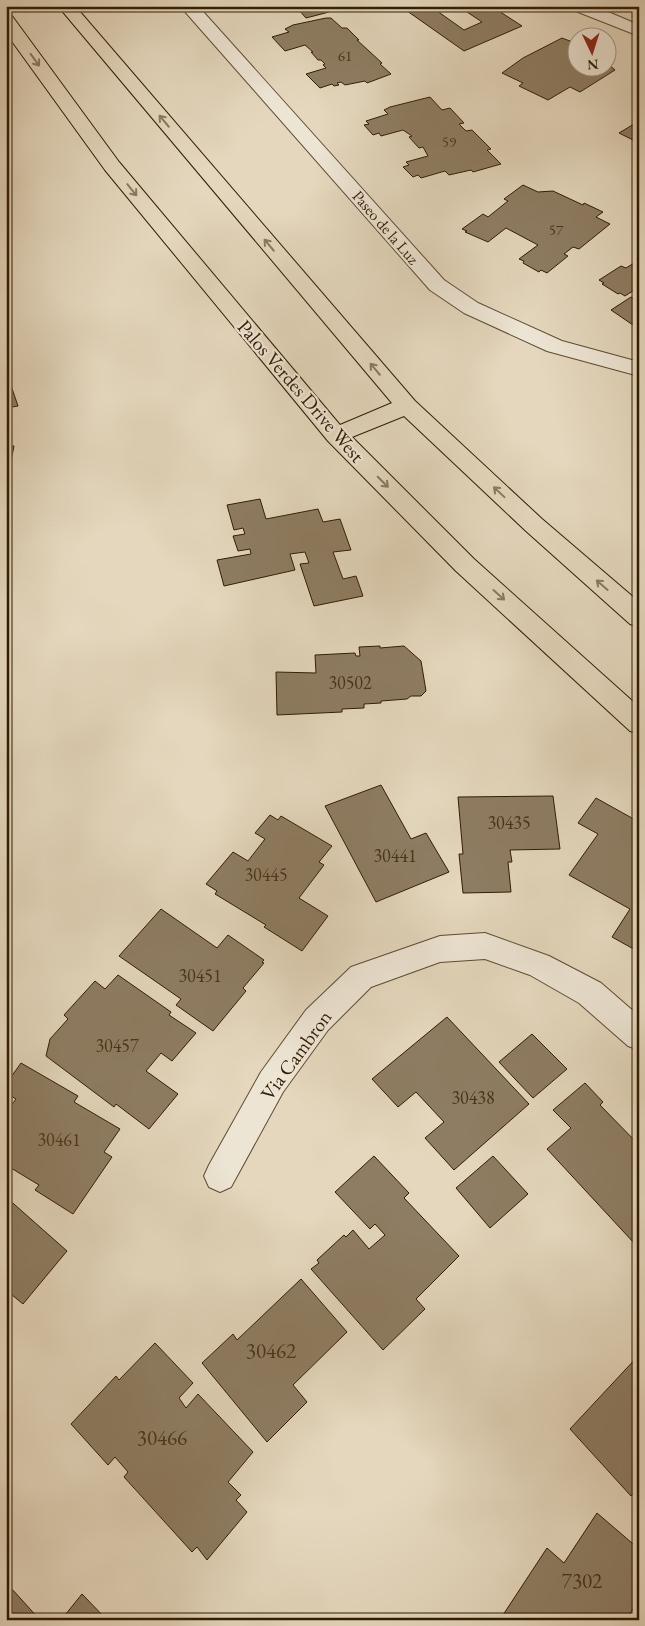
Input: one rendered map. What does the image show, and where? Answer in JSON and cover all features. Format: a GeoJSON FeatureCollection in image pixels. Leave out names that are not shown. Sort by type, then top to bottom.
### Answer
{"type":"FeatureCollection","features":[{"type":"Feature","properties":{"kind":"main road"},"geometry":{"type":"LineString","coordinates":[[66,6],[406,406],[534,525],[639,617]]}},
{"type":"Feature","properties":{"kind":"main road","name":"Palos Verdes Drive West"},"geometry":{"type":"LineString","coordinates":[[6,20],[112,166],[336,435],[466,564],[639,723]]}},
{"type":"Feature","properties":{"kind":"main road"},"geometry":{"type":"LineString","coordinates":[[336,435],[406,406]]}},
{"type":"Feature","properties":{"kind":"street","name":"Paseo de la Luz"},"geometry":{"type":"LineString","coordinates":[[188,6],[437,285],[471,308],[555,346],[639,369]]}},
{"type":"Feature","properties":{"kind":"street"},"geometry":{"type":"LineString","coordinates":[[578,6],[639,32]]}},
{"type":"Feature","properties":{"kind":"street","name":"Via Cambron"},"geometry":{"type":"LineString","coordinates":[[220,1176],[272,1082],[317,1020],[361,977],[440,949],[485,946],[539,965],[590,993],[639,1036]]}},
{"type":"Feature","properties":{"kind":"building"},"geometry":{"type":"Polygon","coordinates":[[[307,6],[324,6],[329,12],[306,18],[298,9],[307,6]]]}},
{"type":"Feature","properties":{"kind":"building"},"geometry":{"type":"Polygon","coordinates":[[[400,6],[430,6],[464,30],[482,22],[458,6],[491,6],[522,26],[464,51],[400,6]]]}},
{"type":"Feature","properties":{"kind":"building"},"geometry":{"type":"Polygon","coordinates":[[[331,18],[342,28],[347,28],[391,74],[367,83],[365,81],[345,85],[341,82],[337,83],[339,85],[334,86],[332,84],[320,88],[306,74],[326,68],[323,65],[325,64],[318,60],[305,45],[285,51],[272,37],[289,32],[285,29],[293,25],[331,18]]]}},
{"type":"Feature","properties":{"kind":"building"},"geometry":{"type":"Polygon","coordinates":[[[562,38],[568,40],[568,78],[602,78],[580,92],[570,87],[548,100],[519,86],[523,83],[502,73],[523,58],[562,38]]]}},
{"type":"Feature","properties":{"kind":"building"},"geometry":{"type":"Polygon","coordinates":[[[430,97],[442,110],[450,108],[464,123],[459,124],[466,131],[472,130],[491,149],[487,150],[501,164],[473,172],[471,170],[449,175],[445,171],[421,178],[418,175],[413,177],[403,167],[409,165],[406,162],[428,156],[423,147],[419,148],[409,137],[412,136],[403,130],[381,136],[379,133],[373,135],[364,125],[369,124],[366,121],[388,114],[384,110],[390,107],[430,97]]]}},
{"type":"Feature","properties":{"kind":"building"},"geometry":{"type":"Polygon","coordinates":[[[639,121],[639,143],[619,133],[639,121]]]}},
{"type":"Feature","properties":{"kind":"building"},"geometry":{"type":"Polygon","coordinates":[[[523,185],[538,192],[553,191],[583,205],[584,203],[603,212],[596,217],[610,224],[579,249],[573,247],[564,254],[568,256],[547,273],[541,270],[539,272],[519,259],[538,245],[506,228],[488,242],[462,229],[483,214],[488,217],[508,201],[504,199],[523,185]]]}},
{"type":"Feature","properties":{"kind":"building"},"geometry":{"type":"Polygon","coordinates":[[[639,260],[639,287],[625,296],[620,293],[618,294],[599,280],[621,266],[626,268],[639,260]]]}},
{"type":"Feature","properties":{"kind":"building"},"geometry":{"type":"Polygon","coordinates":[[[631,297],[639,302],[639,321],[633,325],[611,310],[631,297]]]}},
{"type":"Feature","properties":{"kind":"building"},"geometry":{"type":"Polygon","coordinates":[[[6,371],[18,406],[6,408],[6,371]]]}},
{"type":"Feature","properties":{"kind":"building"},"geometry":{"type":"Polygon","coordinates":[[[6,446],[14,446],[6,487],[6,446]]]}},
{"type":"Feature","properties":{"kind":"building"},"geometry":{"type":"Polygon","coordinates":[[[260,499],[266,519],[318,509],[323,522],[340,519],[351,550],[333,552],[343,579],[356,576],[363,596],[314,606],[300,564],[309,563],[305,552],[290,554],[295,570],[224,586],[217,560],[251,554],[250,549],[238,551],[233,536],[245,534],[243,528],[234,530],[227,505],[260,499]]]}},
{"type":"Feature","properties":{"kind":"building"},"geometry":{"type":"Polygon","coordinates":[[[380,646],[380,648],[404,646],[421,661],[426,691],[421,696],[364,704],[364,708],[342,709],[342,712],[277,715],[276,672],[316,673],[315,655],[355,653],[356,656],[360,656],[359,647],[380,646]]]}},
{"type":"Feature","properties":{"kind":"building"},"geometry":{"type":"Polygon","coordinates":[[[381,785],[411,839],[426,833],[449,872],[376,902],[325,806],[381,785]]]}},
{"type":"Feature","properties":{"kind":"building"},"geometry":{"type":"Polygon","coordinates":[[[553,796],[560,849],[510,850],[512,862],[508,862],[511,892],[463,893],[459,854],[463,854],[458,797],[553,796]]]}},
{"type":"Feature","properties":{"kind":"building"},"geometry":{"type":"Polygon","coordinates":[[[596,798],[639,822],[639,833],[633,842],[639,846],[639,952],[612,937],[630,909],[569,875],[598,834],[578,823],[596,798]]]}},
{"type":"Feature","properties":{"kind":"building"},"geometry":{"type":"Polygon","coordinates":[[[270,815],[278,820],[281,816],[332,846],[319,862],[324,865],[299,898],[328,916],[302,951],[264,927],[266,925],[215,894],[217,891],[206,884],[233,852],[248,861],[265,839],[255,833],[270,815]]]}},
{"type":"Feature","properties":{"kind":"building"},"geometry":{"type":"Polygon","coordinates":[[[161,909],[217,948],[228,935],[264,960],[262,962],[264,963],[243,988],[246,991],[213,1031],[176,1005],[181,999],[119,956],[161,909]]]}},
{"type":"Feature","properties":{"kind":"building"},"geometry":{"type":"Polygon","coordinates":[[[118,975],[171,1012],[169,1015],[196,1033],[172,1061],[161,1053],[146,1071],[178,1094],[149,1129],[116,1104],[114,1107],[46,1056],[50,1039],[68,1019],[64,1015],[95,981],[105,989],[118,975]]]}},
{"type":"Feature","properties":{"kind":"building"},"geometry":{"type":"Polygon","coordinates":[[[447,1017],[529,1104],[454,1170],[425,1138],[444,1122],[416,1092],[398,1107],[372,1079],[447,1017]]]}},
{"type":"Feature","properties":{"kind":"building"},"geometry":{"type":"Polygon","coordinates":[[[532,1034],[567,1069],[533,1098],[499,1062],[532,1034]]]}},
{"type":"Feature","properties":{"kind":"building"},"geometry":{"type":"Polygon","coordinates":[[[21,1063],[78,1096],[74,1102],[120,1129],[104,1152],[112,1157],[73,1214],[35,1190],[39,1185],[6,1165],[6,1112],[16,1099],[6,1093],[6,1084],[21,1063]]]}},
{"type":"Feature","properties":{"kind":"building"},"geometry":{"type":"Polygon","coordinates":[[[585,1083],[603,1102],[600,1105],[639,1145],[639,1239],[634,1243],[547,1149],[571,1128],[553,1110],[585,1083]]]}},
{"type":"Feature","properties":{"kind":"building"},"geometry":{"type":"Polygon","coordinates":[[[374,1156],[409,1193],[404,1198],[459,1256],[416,1299],[425,1309],[383,1350],[311,1269],[319,1263],[317,1260],[344,1235],[346,1237],[353,1230],[369,1249],[385,1235],[375,1224],[370,1229],[335,1192],[374,1156]]]}},
{"type":"Feature","properties":{"kind":"building"},"geometry":{"type":"Polygon","coordinates":[[[493,1156],[528,1194],[490,1228],[456,1188],[493,1156]]]}},
{"type":"Feature","properties":{"kind":"building"},"geometry":{"type":"Polygon","coordinates":[[[6,1197],[67,1251],[23,1304],[6,1290],[6,1197]]]}},
{"type":"Feature","properties":{"kind":"building"},"geometry":{"type":"Polygon","coordinates":[[[301,1279],[347,1332],[293,1385],[307,1402],[267,1442],[202,1363],[233,1334],[237,1340],[301,1279]]]}},
{"type":"Feature","properties":{"kind":"building"},"geometry":{"type":"Polygon","coordinates":[[[155,1343],[193,1383],[179,1398],[186,1408],[198,1394],[253,1452],[228,1482],[241,1495],[236,1500],[247,1512],[207,1560],[197,1547],[192,1552],[124,1477],[128,1472],[115,1457],[108,1465],[71,1424],[116,1376],[119,1380],[155,1343]]]}},
{"type":"Feature","properties":{"kind":"building"},"geometry":{"type":"Polygon","coordinates":[[[639,1355],[639,1487],[631,1496],[570,1429],[639,1355]]]}},
{"type":"Feature","properties":{"kind":"building"},"geometry":{"type":"Polygon","coordinates":[[[597,1513],[639,1549],[639,1599],[628,1617],[632,1620],[502,1620],[501,1618],[547,1548],[564,1563],[597,1513]]]}},
{"type":"Feature","properties":{"kind":"building"},"geometry":{"type":"Polygon","coordinates":[[[11,1588],[40,1620],[6,1620],[6,1594],[11,1588]]]}},
{"type":"Feature","properties":{"kind":"building"},"geometry":{"type":"Polygon","coordinates":[[[82,1594],[107,1620],[61,1620],[82,1594]]]}}]}
